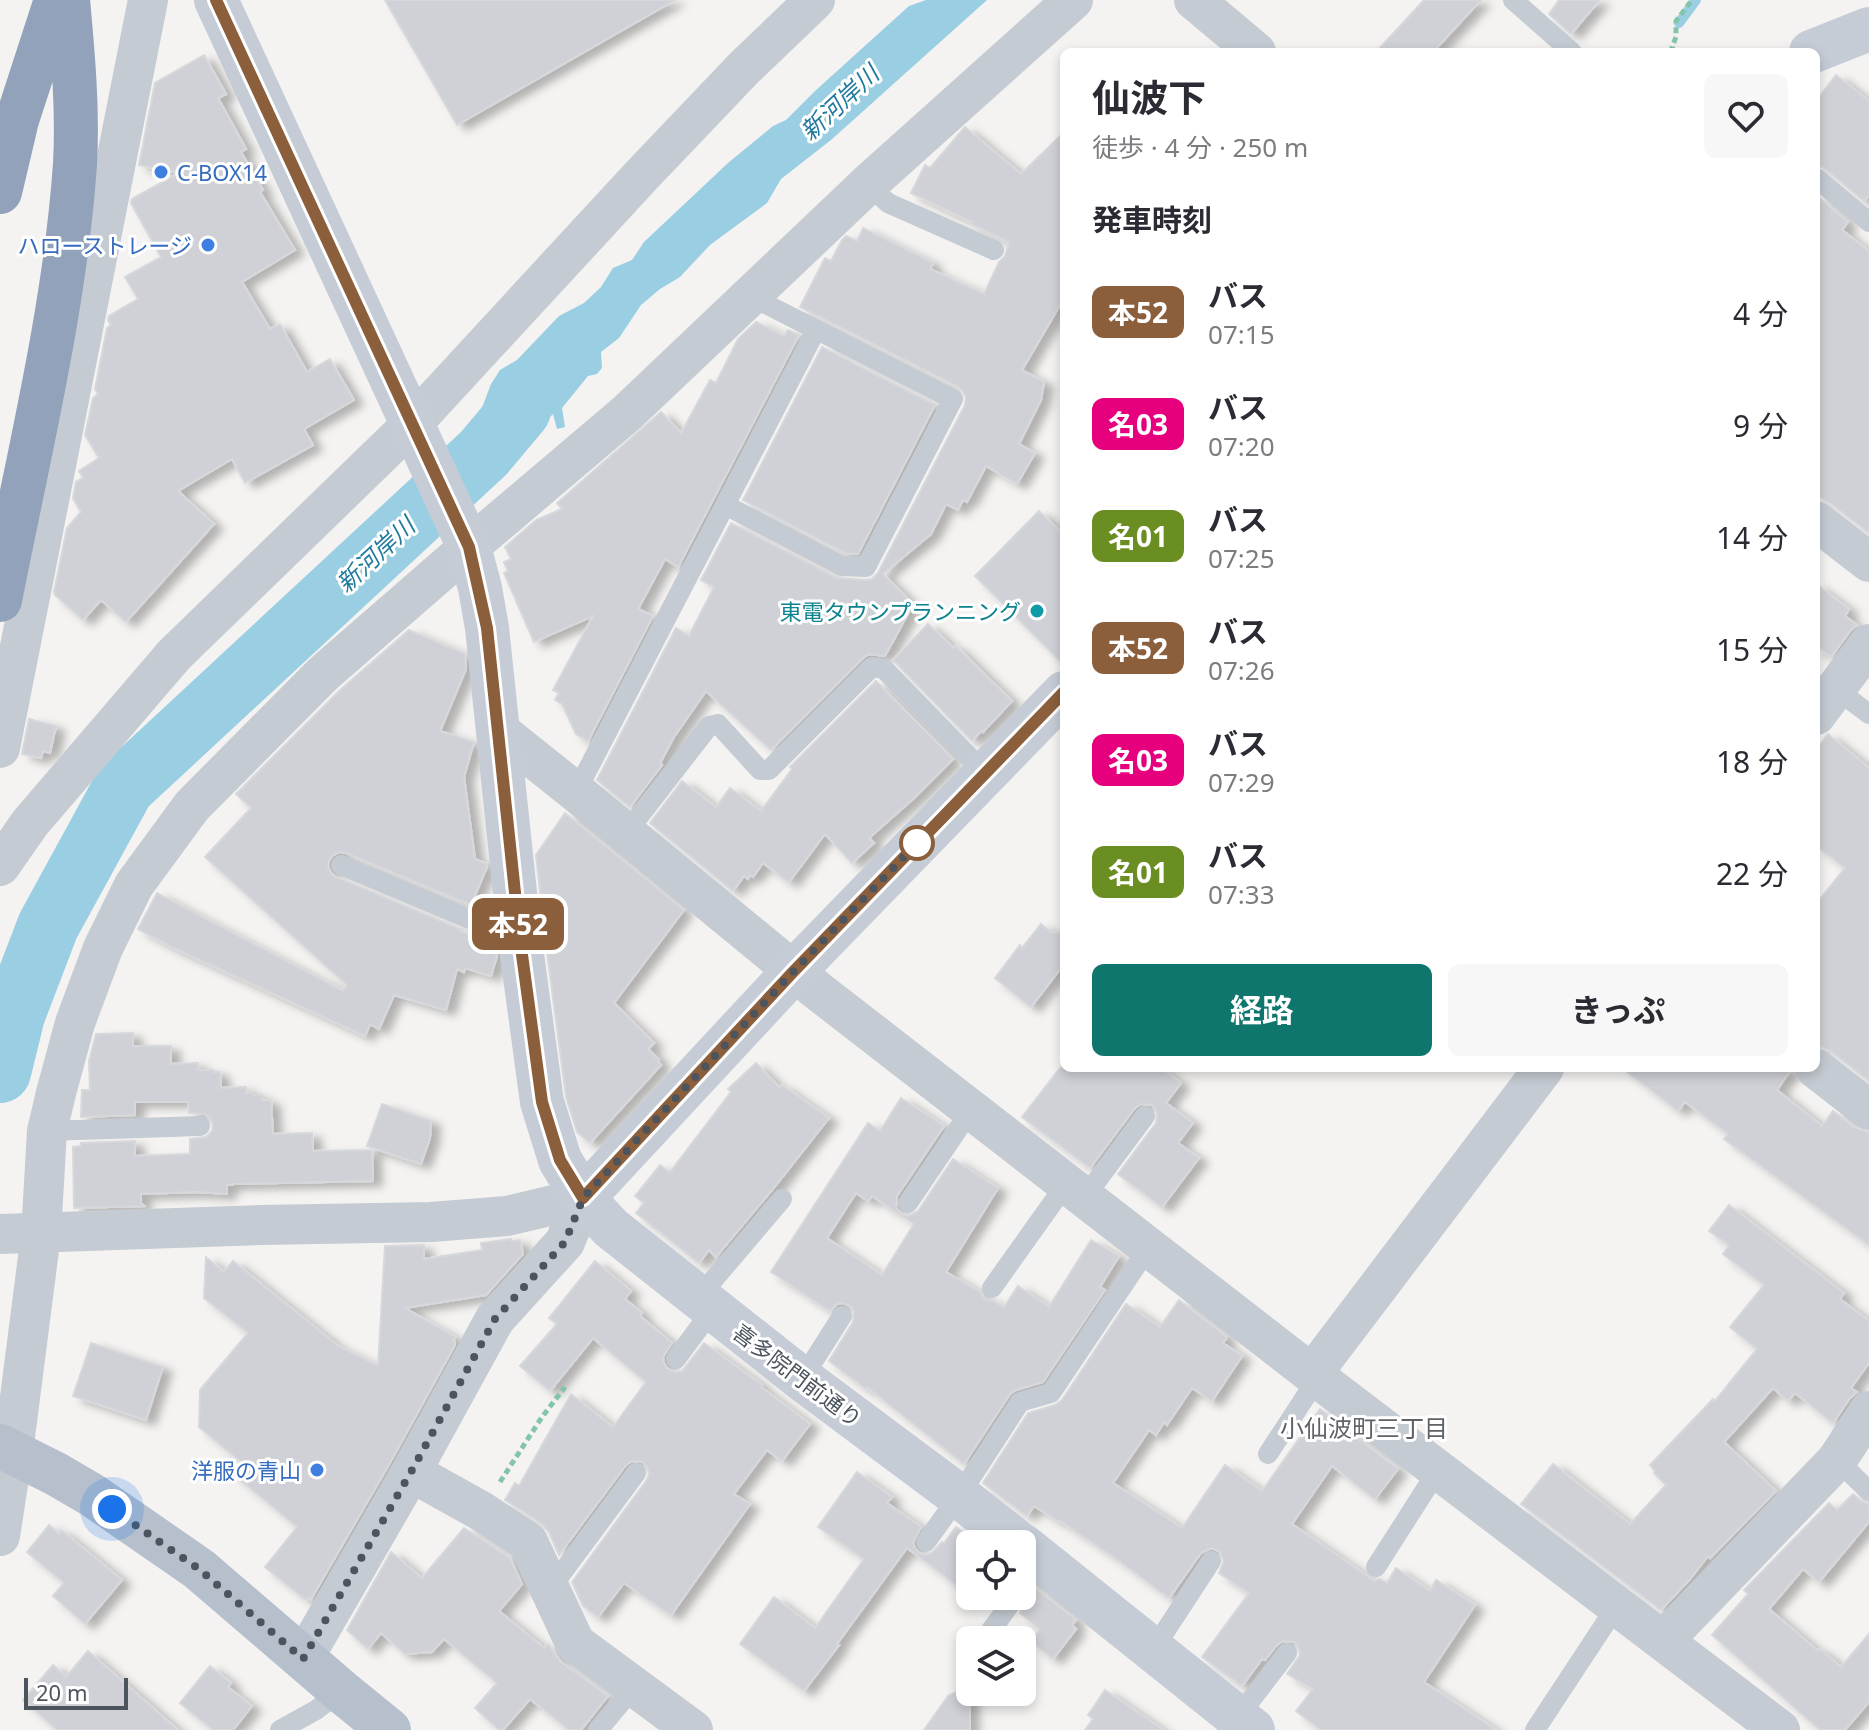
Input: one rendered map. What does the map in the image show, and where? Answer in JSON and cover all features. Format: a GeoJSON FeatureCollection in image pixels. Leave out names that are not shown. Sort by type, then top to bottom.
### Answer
{"type":"FeatureCollection","features":[{"type":"Feature","properties":{"kind":"highway"},"geometry":{"type":"LineString","coordinates":[[0,192],[17,120],[56,0]]}},
{"type":"Feature","properties":{"kind":"highway"},"geometry":{"type":"LineString","coordinates":[[0,600],[68,241],[75,160],[75,83],[68,0]]}},
{"type":"Feature","properties":{"kind":"main road"},"geometry":{"type":"LineString","coordinates":[[6,1449],[92,1495],[199,1569],[389,1730]]}},
{"type":"Feature","properties":{"kind":"street"},"geometry":{"type":"LineString","coordinates":[[0,748],[148,0]]}},
{"type":"Feature","properties":{"kind":"street","name":"喜多院門前通り"},"geometry":{"type":"LineString","coordinates":[[216,0],[466,540],[487,628],[520,940],[542,1102],[560,1160],[583,1198],[611,1228],[802,1379],[959,1496],[995,1530]]}},
{"type":"Feature","properties":{"kind":"street"},"geometry":{"type":"LineString","coordinates":[[0,866],[30,823],[174,655],[415,430],[651,165],[744,68],[815,0]]}},
{"type":"Feature","properties":{"kind":"street"},"geometry":{"type":"LineString","coordinates":[[0,1536],[18,1234],[75,1023],[103,948],[134,885],[192,806],[323,674],[466,540],[627,413],[868,184],[1073,0]]}},
{"type":"Feature","properties":{"kind":"street"},"geometry":{"type":"LineString","coordinates":[[1194,0],[1251,48]]}},
{"type":"Feature","properties":{"kind":"street"},"geometry":{"type":"LineString","coordinates":[[1820,48],[1869,29]]}},
{"type":"Feature","properties":{"kind":"street"},"geometry":{"type":"LineString","coordinates":[[1820,524],[1869,562]]}},
{"type":"Feature","properties":{"kind":"street"},"geometry":{"type":"LineString","coordinates":[[1826,702],[1869,644]]}},
{"type":"Feature","properties":{"kind":"street"},"geometry":{"type":"LineString","coordinates":[[303,1659],[495,1319],[565,1242],[583,1198],[793,972],[1060,697]]}},
{"type":"Feature","properties":{"kind":"street"},"geometry":{"type":"LineString","coordinates":[[498,730],[793,972],[1314,1377],[1780,1730]]}},
{"type":"Feature","properties":{"kind":"street"},"geometry":{"type":"LineString","coordinates":[[1314,1377],[1541,1072]]}},
{"type":"Feature","properties":{"kind":"street"},"geometry":{"type":"LineString","coordinates":[[1820,1072],[1869,1110]]}},
{"type":"Feature","properties":{"kind":"street"},"geometry":{"type":"LineString","coordinates":[[18,1234],[431,1222],[507,1216],[583,1198]]}},
{"type":"Feature","properties":{"kind":"street"},"geometry":{"type":"LineString","coordinates":[[1663,1641],[1837,1460],[1869,1411]]}},
{"type":"Feature","properties":{"kind":"street"},"geometry":{"type":"LineString","coordinates":[[411,1472],[481,1511],[528,1542],[575,1643],[693,1730]]}},
{"type":"Feature","properties":{"kind":"street","name":"喜多院門前通り"},"geometry":{"type":"LineString","coordinates":[[1036,1566],[1153,1650],[1236,1723]]}},
{"type":"Feature","properties":{"kind":"lane"},"geometry":{"type":"LineString","coordinates":[[1513,0],[1567,48]]}},
{"type":"Feature","properties":{"kind":"lane"},"geometry":{"type":"LineString","coordinates":[[1820,181],[1869,222]]}},
{"type":"Feature","properties":{"kind":"lane"},"geometry":{"type":"LineString","coordinates":[[868,184],[888,203],[994,250]]}},
{"type":"Feature","properties":{"kind":"lane"},"geometry":{"type":"LineString","coordinates":[[725,505],[842,566],[866,567],[953,399],[750,296]]}},
{"type":"Feature","properties":{"kind":"lane"},"geometry":{"type":"LineString","coordinates":[[576,792],[816,330]]}},
{"type":"Feature","properties":{"kind":"lane"},"geometry":{"type":"LineString","coordinates":[[626,833],[709,726],[718,724],[760,770],[769,770],[872,667],[884,669],[985,773]]}},
{"type":"Feature","properties":{"kind":"lane"},"geometry":{"type":"LineString","coordinates":[[1826,702],[1869,714]]}},
{"type":"Feature","properties":{"kind":"lane"},"geometry":{"type":"LineString","coordinates":[[341,865],[520,940]]}},
{"type":"Feature","properties":{"kind":"lane"},"geometry":{"type":"LineString","coordinates":[[908,1203],[971,1110]]}},
{"type":"Feature","properties":{"kind":"lane"},"geometry":{"type":"LineString","coordinates":[[992,1288],[1075,1191],[1145,1116]]}},
{"type":"Feature","properties":{"kind":"lane"},"geometry":{"type":"LineString","coordinates":[[47,1131],[200,1126]]}},
{"type":"Feature","properties":{"kind":"lane"},"geometry":{"type":"LineString","coordinates":[[676,1359],[706,1304],[782,1199]]}},
{"type":"Feature","properties":{"kind":"lane"},"geometry":{"type":"LineString","coordinates":[[926,1542],[1020,1402],[1051,1393],[1148,1248]]}},
{"type":"Feature","properties":{"kind":"lane"},"geometry":{"type":"LineString","coordinates":[[802,1379],[842,1316]]}},
{"type":"Feature","properties":{"kind":"lane"},"geometry":{"type":"LineString","coordinates":[[1268,1454],[1314,1377]]}},
{"type":"Feature","properties":{"kind":"lane"},"geometry":{"type":"LineString","coordinates":[[1837,1460],[1869,1491]]}},
{"type":"Feature","properties":{"kind":"lane"},"geometry":{"type":"LineString","coordinates":[[1376,1567],[1438,1470]]}},
{"type":"Feature","properties":{"kind":"lane"},"geometry":{"type":"LineString","coordinates":[[550,1589],[636,1473]]}},
{"type":"Feature","properties":{"kind":"lane"},"geometry":{"type":"LineString","coordinates":[[1153,1650],[1211,1561]]}},
{"type":"Feature","properties":{"kind":"lane"},"geometry":{"type":"LineString","coordinates":[[1535,1730],[1616,1607]]}},
{"type":"Feature","properties":{"kind":"lane"},"geometry":{"type":"LineString","coordinates":[[1236,1723],[1287,1653]]}},
{"type":"Feature","properties":{"kind":"lane"},"geometry":{"type":"LineString","coordinates":[[598,1730],[634,1687]]}},
{"type":"Feature","properties":{"kind":"lane"},"geometry":{"type":"LineString","coordinates":[[280,1730],[316,1710],[341,1691]]}},
{"type":"Feature","properties":{"kind":"path"},"geometry":{"type":"LineString","coordinates":[[1672,48],[1676,21],[1692,0]]}},
{"type":"Feature","properties":{"kind":"path"},"geometry":{"type":"LineString","coordinates":[[481,1511],[565,1387]]}},
{"type":"Feature","properties":{"kind":"water"},"geometry":{"type":"Polygon","coordinates":[[[926,0],[987,0],[831,140],[781,179],[767,203],[710,245],[680,277],[641,305],[619,338],[601,352],[602,368],[597,374],[588,376],[562,408],[565,427],[557,429],[553,414],[528,439],[513,435],[467,479],[454,452],[462,435],[477,421],[491,384],[500,370],[517,360],[559,316],[584,303],[601,287],[613,268],[632,260],[644,242],[728,163],[773,126],[786,120],[909,6],[926,0]]]}},
{"type":"Feature","properties":{"kind":"building"},"geometry":{"type":"Polygon","coordinates":[[[385,0],[675,0],[457,125],[385,0]]]}},
{"type":"Feature","properties":{"kind":"building"},"geometry":{"type":"Polygon","coordinates":[[[1424,0],[1481,0],[1437,48],[1380,48],[1424,0]]]}},
{"type":"Feature","properties":{"kind":"building"},"geometry":{"type":"Polygon","coordinates":[[[1559,0],[1600,0],[1571,34],[1549,14],[1559,0]]]}},
{"type":"Feature","properties":{"kind":"building"},"geometry":{"type":"Polygon","coordinates":[[[204,55],[226,94],[218,98],[246,149],[241,152],[263,190],[260,192],[295,250],[242,282],[270,329],[280,324],[307,372],[330,359],[354,400],[304,429],[313,445],[245,483],[232,459],[178,491],[214,524],[126,622],[101,600],[83,620],[54,592],[67,528],[81,512],[73,498],[76,482],[83,478],[79,471],[99,458],[85,435],[93,398],[98,394],[95,389],[107,328],[111,325],[108,320],[109,316],[138,299],[125,277],[161,257],[131,203],[132,199],[179,173],[139,165],[155,83],[204,55]]]}},
{"type":"Feature","properties":{"kind":"building"},"geometry":{"type":"Polygon","coordinates":[[[1836,75],[1869,101],[1869,195],[1864,201],[1820,166],[1820,96],[1836,75]]]}},
{"type":"Feature","properties":{"kind":"building"},"geometry":{"type":"Polygon","coordinates":[[[965,127],[1021,174],[1060,136],[1060,305],[1022,370],[1044,382],[1041,400],[1019,444],[1035,453],[1017,484],[986,466],[967,502],[963,500],[958,510],[946,504],[931,534],[883,574],[909,600],[906,603],[911,608],[885,656],[869,654],[863,658],[771,750],[706,691],[674,737],[660,763],[662,765],[630,807],[597,780],[676,628],[689,636],[714,587],[701,580],[731,523],[837,578],[872,579],[878,573],[965,405],[966,398],[959,387],[800,307],[825,258],[831,261],[846,236],[857,241],[863,228],[933,263],[930,269],[984,294],[1005,256],[1009,242],[911,193],[925,165],[930,168],[965,127]]]}},
{"type":"Feature","properties":{"kind":"building"},"geometry":{"type":"Polygon","coordinates":[[[1820,198],[1848,222],[1842,230],[1869,251],[1869,533],[1820,497],[1820,198]]]}},
{"type":"Feature","properties":{"kind":"building"},"geometry":{"type":"Polygon","coordinates":[[[756,322],[784,336],[788,330],[799,335],[678,567],[665,559],[638,609],[653,616],[588,741],[576,734],[562,704],[555,700],[559,693],[553,690],[593,616],[534,642],[504,573],[508,571],[504,562],[511,559],[505,547],[536,520],[562,509],[557,503],[661,412],[681,433],[710,380],[716,383],[738,339],[756,322]]]}},
{"type":"Feature","properties":{"kind":"building"},"geometry":{"type":"Polygon","coordinates":[[[822,347],[935,405],[858,554],[845,553],[743,500],[822,347]]]}},
{"type":"Feature","properties":{"kind":"building","name":"東電タウンプランニング"},"geometry":{"type":"Polygon","coordinates":[[[1039,511],[1060,531],[1060,661],[975,576],[1039,511]]]}},
{"type":"Feature","properties":{"kind":"building"},"geometry":{"type":"Polygon","coordinates":[[[1820,587],[1849,609],[1845,616],[1857,625],[1831,657],[1820,648],[1820,587]]]}},
{"type":"Feature","properties":{"kind":"building"},"geometry":{"type":"Polygon","coordinates":[[[928,624],[954,648],[956,646],[1012,701],[972,741],[893,660],[928,624]]]}},
{"type":"Feature","properties":{"kind":"building"},"geometry":{"type":"Polygon","coordinates":[[[409,630],[465,654],[466,669],[440,731],[474,742],[464,777],[475,859],[487,864],[487,867],[471,905],[346,853],[333,855],[328,867],[336,877],[494,943],[497,956],[491,976],[465,968],[464,972],[457,969],[446,1010],[394,995],[379,1029],[370,1024],[365,1036],[138,929],[157,893],[343,991],[347,985],[205,857],[251,808],[236,794],[339,691],[409,630]]]}},
{"type":"Feature","properties":{"kind":"building"},"geometry":{"type":"Polygon","coordinates":[[[876,681],[953,759],[869,838],[874,843],[852,863],[825,834],[789,882],[763,863],[753,877],[750,875],[748,879],[744,876],[733,891],[650,823],[682,781],[716,807],[730,788],[761,811],[792,769],[790,767],[876,681]]]}},
{"type":"Feature","properties":{"kind":"building"},"geometry":{"type":"Polygon","coordinates":[[[29,719],[56,726],[50,753],[43,751],[41,758],[22,754],[29,719]]]}},
{"type":"Feature","properties":{"kind":"building"},"geometry":{"type":"Polygon","coordinates":[[[1828,734],[1869,768],[1869,1081],[1820,1047],[1820,899],[1845,868],[1820,849],[1820,745],[1828,734]]]}},
{"type":"Feature","properties":{"kind":"building"},"geometry":{"type":"Polygon","coordinates":[[[565,813],[684,910],[614,1003],[654,1043],[648,1049],[661,1065],[590,1143],[577,1132],[566,1097],[536,855],[565,813]]]}},
{"type":"Feature","properties":{"kind":"building"},"geometry":{"type":"Polygon","coordinates":[[[1041,924],[1053,933],[1060,932],[1060,969],[1031,1007],[995,978],[1020,945],[1022,948],[1041,924]]]}},
{"type":"Feature","properties":{"kind":"building"},"geometry":{"type":"Polygon","coordinates":[[[133,1033],[133,1046],[171,1046],[171,1064],[198,1063],[198,1070],[220,1072],[221,1088],[246,1087],[246,1093],[262,1095],[262,1101],[271,1100],[273,1134],[312,1133],[313,1151],[372,1150],[373,1181],[233,1184],[227,1185],[227,1194],[141,1194],[144,1206],[74,1208],[73,1147],[81,1146],[81,1143],[135,1141],[135,1156],[190,1154],[190,1139],[206,1137],[212,1131],[211,1119],[205,1114],[189,1113],[188,1102],[135,1102],[135,1115],[81,1117],[82,1090],[90,1090],[89,1061],[96,1034],[133,1033]]]}},
{"type":"Feature","properties":{"kind":"building"},"geometry":{"type":"Polygon","coordinates":[[[756,1063],[779,1087],[782,1085],[829,1118],[716,1257],[709,1250],[699,1263],[636,1213],[644,1203],[635,1196],[660,1165],[670,1172],[731,1092],[728,1089],[756,1063]]]}},
{"type":"Feature","properties":{"kind":"building"},"geometry":{"type":"Polygon","coordinates":[[[1060,1068],[1060,1072],[1166,1072],[1181,1083],[1166,1103],[1193,1123],[1178,1143],[1199,1158],[1162,1207],[1118,1174],[1156,1123],[1157,1112],[1152,1105],[1141,1104],[1135,1108],[1090,1168],[1022,1117],[1060,1068]]]}},
{"type":"Feature","properties":{"kind":"building"},"geometry":{"type":"Polygon","coordinates":[[[1627,1072],[1789,1072],[1777,1090],[1822,1126],[1833,1111],[1855,1128],[1869,1132],[1869,1245],[1724,1139],[1728,1134],[1685,1102],[1678,1111],[1627,1072]]]}},
{"type":"Feature","properties":{"kind":"building"},"geometry":{"type":"Polygon","coordinates":[[[901,1098],[944,1126],[897,1196],[896,1208],[900,1213],[908,1216],[918,1211],[953,1159],[998,1188],[946,1272],[980,1292],[985,1299],[1004,1307],[1018,1286],[1049,1307],[1091,1240],[1119,1256],[1100,1287],[1105,1290],[1043,1382],[1010,1394],[964,1464],[829,1361],[853,1322],[854,1311],[850,1306],[837,1304],[830,1311],[771,1272],[868,1123],[880,1131],[901,1098]],[[856,1193],[827,1238],[882,1275],[914,1224],[872,1196],[868,1201],[856,1193]]]}},
{"type":"Feature","properties":{"kind":"building"},"geometry":{"type":"Polygon","coordinates":[[[382,1104],[431,1121],[430,1138],[421,1164],[367,1146],[382,1104]]]}},
{"type":"Feature","properties":{"kind":"building"},"geometry":{"type":"Polygon","coordinates":[[[1729,1205],[1844,1293],[1840,1299],[1869,1321],[1869,1363],[1851,1388],[1857,1392],[1833,1423],[1795,1393],[1788,1401],[1773,1388],[1724,1442],[1776,1491],[1710,1558],[1708,1556],[1661,1610],[1521,1504],[1553,1464],[1630,1524],[1666,1485],[1650,1465],[1713,1399],[1715,1401],[1757,1349],[1730,1327],[1764,1285],[1723,1254],[1729,1245],[1709,1231],[1729,1205]]]}},
{"type":"Feature","properties":{"kind":"building"},"geometry":{"type":"Polygon","coordinates":[[[520,1240],[523,1254],[486,1295],[405,1308],[455,1337],[455,1345],[311,1599],[306,1600],[265,1567],[297,1527],[232,1473],[241,1462],[199,1427],[200,1390],[248,1333],[204,1298],[206,1257],[224,1272],[233,1261],[338,1346],[378,1366],[385,1246],[424,1245],[424,1259],[482,1250],[481,1243],[520,1240]]]}},
{"type":"Feature","properties":{"kind":"building"},"geometry":{"type":"Polygon","coordinates":[[[595,1261],[631,1291],[625,1299],[672,1343],[663,1357],[668,1369],[682,1371],[704,1343],[810,1424],[782,1461],[767,1450],[734,1494],[750,1504],[671,1615],[624,1583],[598,1617],[583,1606],[572,1582],[646,1481],[649,1475],[643,1462],[632,1461],[626,1465],[559,1555],[549,1532],[541,1523],[505,1500],[515,1483],[519,1486],[571,1394],[613,1427],[646,1382],[593,1338],[550,1391],[520,1366],[557,1324],[549,1318],[595,1261]]]}},
{"type":"Feature","properties":{"kind":"building"},"geometry":{"type":"Polygon","coordinates":[[[1179,1300],[1227,1337],[1223,1343],[1242,1356],[1212,1401],[1192,1388],[1167,1425],[1164,1422],[1156,1435],[1149,1430],[1113,1483],[1182,1528],[1225,1465],[1262,1491],[1320,1409],[1398,1469],[1375,1499],[1332,1466],[1292,1524],[1374,1581],[1380,1579],[1387,1583],[1396,1568],[1430,1591],[1436,1580],[1475,1605],[1424,1682],[1496,1730],[1321,1730],[1296,1711],[1313,1689],[1287,1674],[1300,1655],[1294,1642],[1283,1641],[1277,1645],[1242,1686],[1202,1657],[1249,1593],[1219,1573],[1224,1561],[1219,1551],[1211,1548],[1201,1553],[1169,1598],[1059,1520],[1034,1506],[1027,1516],[983,1483],[1028,1413],[1062,1400],[1126,1304],[1160,1327],[1179,1300]]]}},
{"type":"Feature","properties":{"kind":"building"},"geometry":{"type":"Polygon","coordinates":[[[91,1343],[163,1367],[146,1420],[73,1396],[91,1343]]]}},
{"type":"Feature","properties":{"kind":"building"},"geometry":{"type":"Polygon","coordinates":[[[857,1472],[892,1497],[887,1503],[921,1527],[913,1542],[919,1553],[932,1553],[956,1527],[960,1530],[956,1530],[956,1585],[907,1548],[804,1691],[740,1644],[774,1597],[815,1628],[864,1559],[818,1527],[857,1472]]]}},
{"type":"Feature","properties":{"kind":"building"},"geometry":{"type":"Polygon","coordinates":[[[1853,1494],[1869,1504],[1869,1522],[1819,1582],[1803,1569],[1769,1609],[1841,1667],[1869,1634],[1869,1702],[1845,1730],[1820,1730],[1712,1635],[1748,1594],[1744,1590],[1829,1503],[1837,1510],[1853,1494]]]}},
{"type":"Feature","properties":{"kind":"building"},"geometry":{"type":"Polygon","coordinates":[[[49,1525],[59,1534],[61,1530],[122,1580],[85,1624],[53,1596],[64,1583],[27,1552],[49,1525]]]}},
{"type":"Feature","properties":{"kind":"building"},"geometry":{"type":"Polygon","coordinates":[[[464,1528],[510,1558],[522,1584],[499,1611],[544,1648],[548,1644],[561,1662],[608,1696],[581,1730],[569,1730],[530,1699],[503,1730],[499,1730],[475,1708],[497,1683],[444,1639],[432,1652],[405,1654],[381,1633],[368,1649],[347,1630],[391,1552],[422,1578],[464,1528]]]}},
{"type":"Feature","properties":{"kind":"building"},"geometry":{"type":"Polygon","coordinates":[[[1036,1588],[1076,1620],[1072,1625],[1076,1629],[1053,1659],[1036,1645],[1036,1634],[1040,1629],[1020,1613],[1022,1610],[1036,1610],[1036,1588]]]}},
{"type":"Feature","properties":{"kind":"building"},"geometry":{"type":"Polygon","coordinates":[[[88,1651],[178,1730],[57,1730],[23,1700],[53,1665],[66,1677],[88,1651]]]}},
{"type":"Feature","properties":{"kind":"building"},"geometry":{"type":"Polygon","coordinates":[[[210,1666],[231,1683],[228,1687],[252,1706],[233,1730],[213,1730],[180,1703],[210,1666]]]}},
{"type":"Feature","properties":{"kind":"building"},"geometry":{"type":"Polygon","coordinates":[[[1105,1690],[1163,1730],[1085,1730],[1093,1719],[1088,1715],[1105,1690]]]}},
{"type":"Feature","properties":{"kind":"building"},"geometry":{"type":"Polygon","coordinates":[[[956,1692],[956,1706],[970,1706],[970,1730],[924,1730],[948,1696],[956,1692]]]}},
{"type":"Feature","properties":{"kind":"waterway"},"geometry":{"type":"LineString","coordinates":[[1679,23],[1696,0]]}},
{"type":"Feature","properties":{"kind":"waterway","name":"新河岸川"},"geometry":{"type":"LineString","coordinates":[[0,1072],[14,1015],[48,926],[124,787],[484,453],[520,410]]}},
{"type":"Feature","properties":{"kind":"bus line","name":"本52"},"geometry":{"type":"LineString","coordinates":[[216,0],[469,547],[487,628],[520,940],[542,1102],[560,1160],[583,1198],[793,972],[1060,696]]}},
{"type":"Feature","properties":{"kind":"place","name":"C-BOX14"},"geometry":{"type":"Point","coordinates":[161,172]}},
{"type":"Feature","properties":{"kind":"place","name":"ハローストレージ"},"geometry":{"type":"Point","coordinates":[208,245]}},
{"type":"Feature","properties":{"kind":"place","name":"東電タウンプランニング"},"geometry":{"type":"Point","coordinates":[1037,611]}},
{"type":"Feature","properties":{"kind":"place","name":"洋服の青山"},"geometry":{"type":"Point","coordinates":[317,1470]}},
{"type":"Feature","properties":{"kind":"district","name":"小仙波町三丁目"},"geometry":{"type":"Point","coordinates":[1364,1427]}},
{"type":"Feature","properties":{"kind":"route"},"geometry":{"type":"LineString","coordinates":[[112,1509],[199,1569],[303,1659],[495,1319],[565,1242],[583,1198],[925,835],[917,843]]}}]}
